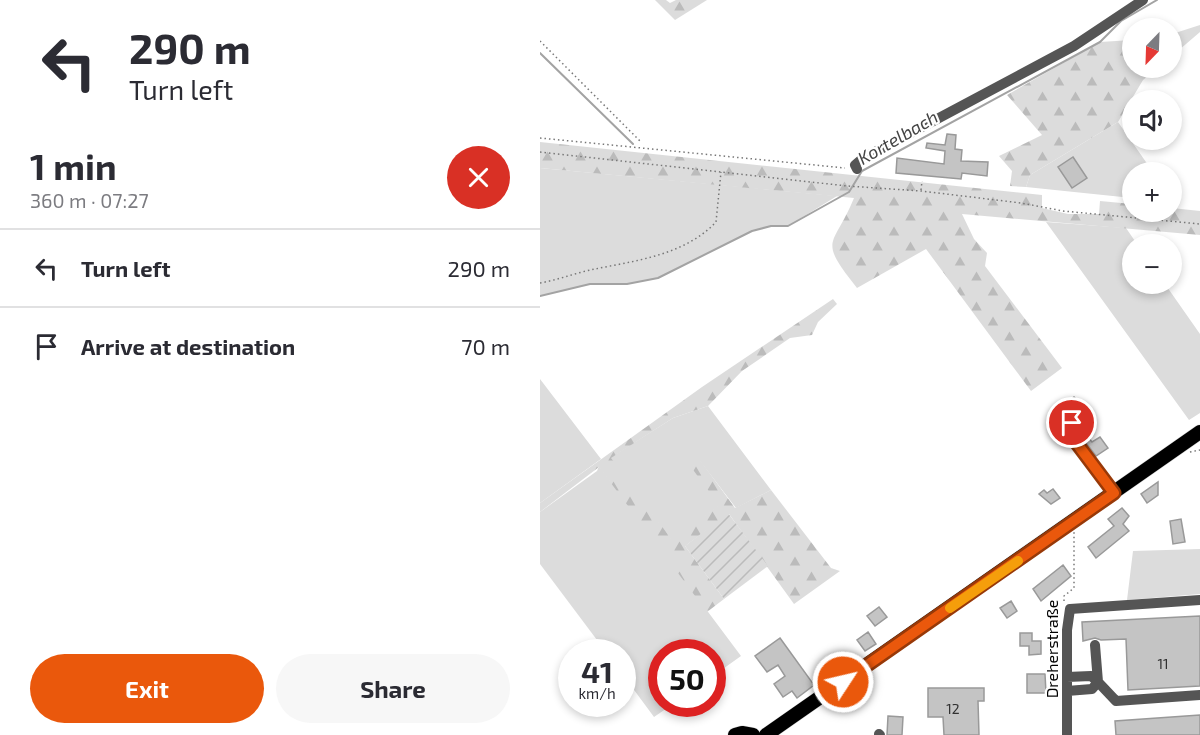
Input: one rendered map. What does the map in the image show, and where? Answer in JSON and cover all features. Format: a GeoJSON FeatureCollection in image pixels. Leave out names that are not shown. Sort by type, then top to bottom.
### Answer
{"type":"FeatureCollection","features":[{"type":"Feature","properties":{"kind":"main road"},"geometry":{"type":"LineString","coordinates":[[766,735],[1200,432]]}},
{"type":"Feature","properties":{"kind":"main road"},"geometry":{"type":"LineString","coordinates":[[735,735],[742,733],[753,735]]}},
{"type":"Feature","properties":{"kind":"street"},"geometry":{"type":"LineString","coordinates":[[857,170],[855,165],[862,159],[1074,46],[1143,0]]}},
{"type":"Feature","properties":{"kind":"street"},"geometry":{"type":"LineString","coordinates":[[1081,414],[1072,423],[1072,437],[1114,493]]}},
{"type":"Feature","properties":{"kind":"street","name":"Dreherstraße"},"geometry":{"type":"LineString","coordinates":[[1067,735],[1067,630],[1070,609],[1200,600]]}},
{"type":"Feature","properties":{"kind":"street"},"geometry":{"type":"LineString","coordinates":[[1067,691],[1092,689],[1098,682],[1095,645]]}},
{"type":"Feature","properties":{"kind":"street"},"geometry":{"type":"LineString","coordinates":[[1067,678],[1091,676],[1116,701],[1200,695]]}},
{"type":"Feature","properties":{"kind":"path"},"geometry":{"type":"LineString","coordinates":[[540,41],[641,142]]}},
{"type":"Feature","properties":{"kind":"path"},"geometry":{"type":"LineString","coordinates":[[540,138],[857,170]]}},
{"type":"Feature","properties":{"kind":"path"},"geometry":{"type":"LineString","coordinates":[[540,152],[847,186],[921,191],[1021,203],[1063,211],[1200,224]]}},
{"type":"Feature","properties":{"kind":"path"},"geometry":{"type":"LineString","coordinates":[[540,283],[592,270],[627,265],[694,239],[716,222],[721,172]]}},
{"type":"Feature","properties":{"kind":"path"},"geometry":{"type":"LineString","coordinates":[[921,191],[922,181]]}},
{"type":"Feature","properties":{"kind":"path","name":"Dreherstraße"},"geometry":{"type":"LineString","coordinates":[[1064,606],[1064,596],[1074,588],[1074,531]]}},
{"type":"Feature","properties":{"kind":"green space"},"geometry":{"type":"Polygon","coordinates":[[[655,0],[666,0],[670,3],[676,0],[707,0],[675,20],[655,0]]]}},
{"type":"Feature","properties":{"kind":"green space"},"geometry":{"type":"Polygon","coordinates":[[[1200,25],[1200,32],[1182,47],[1182,31],[1200,25]]]}},
{"type":"Feature","properties":{"kind":"green space"},"geometry":{"type":"Polygon","coordinates":[[[1122,41],[1122,78],[1146,78],[1137,90],[1122,90],[1122,115],[1118,122],[1030,175],[1026,187],[1010,186],[1012,171],[999,156],[1042,135],[1007,95],[1100,42],[1122,41]]]}},
{"type":"Feature","properties":{"kind":"green space"},"geometry":{"type":"Polygon","coordinates":[[[1118,122],[1122,128],[1122,150],[1138,150],[1146,162],[1122,162],[1122,197],[1026,187],[1030,175],[1118,122]]]}},
{"type":"Feature","properties":{"kind":"green space"},"geometry":{"type":"Polygon","coordinates":[[[540,142],[1042,195],[1042,208],[1068,214],[1099,214],[1100,201],[1122,203],[1122,222],[1182,222],[1182,209],[1200,211],[1200,235],[962,214],[974,239],[987,253],[985,266],[1062,368],[1031,391],[926,249],[857,288],[833,251],[835,235],[854,198],[540,168],[540,142]]]}},
{"type":"Feature","properties":{"kind":"green space"},"geometry":{"type":"Polygon","coordinates":[[[540,168],[837,196],[788,226],[771,226],[752,231],[658,278],[627,284],[590,284],[540,296],[540,168]]]}},
{"type":"Feature","properties":{"kind":"green space"},"geometry":{"type":"Polygon","coordinates":[[[1046,222],[1126,228],[1130,234],[1122,234],[1122,294],[1172,294],[1200,334],[1200,413],[1189,420],[1046,222]]]}},
{"type":"Feature","properties":{"kind":"green space"},"geometry":{"type":"Polygon","coordinates":[[[833,299],[837,304],[818,322],[812,335],[790,338],[742,371],[708,406],[673,418],[611,458],[672,540],[719,505],[691,467],[700,460],[735,508],[771,490],[831,568],[840,571],[794,604],[729,514],[685,546],[724,599],[707,612],[599,467],[540,512],[540,503],[702,387],[833,299]]]}},
{"type":"Feature","properties":{"kind":"green space"},"geometry":{"type":"Polygon","coordinates":[[[540,379],[601,459],[540,503],[540,379]]]}},
{"type":"Feature","properties":{"kind":"green space"},"geometry":{"type":"Polygon","coordinates":[[[708,406],[771,490],[736,508],[700,461],[692,467],[720,505],[672,541],[610,458],[673,418],[708,406]]]}},
{"type":"Feature","properties":{"kind":"green space"},"geometry":{"type":"Polygon","coordinates":[[[599,466],[741,656],[726,667],[726,639],[648,639],[648,709],[636,693],[636,639],[596,639],[540,564],[540,512],[597,471],[599,466]]]}},
{"type":"Feature","properties":{"kind":"green space"},"geometry":{"type":"Polygon","coordinates":[[[728,513],[768,566],[724,599],[685,546],[728,513]]]}},
{"type":"Feature","properties":{"kind":"green space"},"geometry":{"type":"Polygon","coordinates":[[[1200,549],[1200,594],[1127,600],[1133,551],[1200,549]]]}},
{"type":"Feature","properties":{"kind":"building"},"geometry":{"type":"Polygon","coordinates":[[[947,134],[956,135],[955,149],[962,150],[961,161],[988,162],[987,176],[962,173],[961,179],[896,173],[897,158],[944,164],[945,151],[926,148],[927,143],[945,145],[947,134]]]}},
{"type":"Feature","properties":{"kind":"building"},"geometry":{"type":"Polygon","coordinates":[[[1073,157],[1087,178],[1072,188],[1058,167],[1073,157]]]}},
{"type":"Feature","properties":{"kind":"building"},"geometry":{"type":"Polygon","coordinates":[[[1074,397],[1081,405],[1063,421],[1056,412],[1074,397]]]}},
{"type":"Feature","properties":{"kind":"building"},"geometry":{"type":"Polygon","coordinates":[[[1083,431],[1092,442],[1100,437],[1108,448],[1096,456],[1080,435],[1083,431]]]}},
{"type":"Feature","properties":{"kind":"building"},"geometry":{"type":"Polygon","coordinates":[[[1158,482],[1158,495],[1147,503],[1141,494],[1158,482]]]}},
{"type":"Feature","properties":{"kind":"building"},"geometry":{"type":"Polygon","coordinates":[[[1053,489],[1060,498],[1051,504],[1039,494],[1044,490],[1047,493],[1053,489]]]}},
{"type":"Feature","properties":{"kind":"building"},"geometry":{"type":"Polygon","coordinates":[[[1122,508],[1129,516],[1123,524],[1129,531],[1096,558],[1088,547],[1114,526],[1108,519],[1122,508]]]}},
{"type":"Feature","properties":{"kind":"building"},"geometry":{"type":"Polygon","coordinates":[[[1181,519],[1185,542],[1173,544],[1170,521],[1181,519]]]}},
{"type":"Feature","properties":{"kind":"building"},"geometry":{"type":"Polygon","coordinates":[[[1063,565],[1071,576],[1041,601],[1033,589],[1063,565]]]}},
{"type":"Feature","properties":{"kind":"building"},"geometry":{"type":"Polygon","coordinates":[[[1011,601],[1017,611],[1007,618],[1000,608],[1011,601]]]}},
{"type":"Feature","properties":{"kind":"building"},"geometry":{"type":"Polygon","coordinates":[[[879,607],[887,617],[875,626],[867,616],[879,607]]]}},
{"type":"Feature","properties":{"kind":"building"},"geometry":{"type":"Polygon","coordinates":[[[1200,616],[1200,686],[1128,690],[1126,639],[1101,640],[1095,638],[1083,641],[1082,622],[1200,616]]]}},
{"type":"Feature","properties":{"kind":"building"},"geometry":{"type":"Polygon","coordinates":[[[868,632],[876,644],[865,651],[857,640],[868,632]]]}},
{"type":"Feature","properties":{"kind":"building"},"geometry":{"type":"Polygon","coordinates":[[[1020,633],[1032,633],[1032,641],[1041,641],[1041,654],[1029,655],[1029,646],[1020,646],[1020,633]]]}},
{"type":"Feature","properties":{"kind":"building"},"geometry":{"type":"Polygon","coordinates":[[[780,638],[814,685],[797,698],[792,691],[783,697],[774,684],[785,676],[778,665],[767,672],[755,656],[780,638]]]}},
{"type":"Feature","properties":{"kind":"building"},"geometry":{"type":"Polygon","coordinates":[[[1027,674],[1045,674],[1046,693],[1027,693],[1027,674]]]}},
{"type":"Feature","properties":{"kind":"building"},"geometry":{"type":"Polygon","coordinates":[[[928,688],[984,688],[984,701],[978,701],[979,735],[944,735],[943,717],[928,717],[928,688]]]}},
{"type":"Feature","properties":{"kind":"building"},"geometry":{"type":"Polygon","coordinates":[[[1200,715],[1200,735],[1116,735],[1115,721],[1200,715]]]}},
{"type":"Feature","properties":{"kind":"building"},"geometry":{"type":"Polygon","coordinates":[[[888,716],[903,717],[902,735],[887,735],[888,716]]]}},
{"type":"Feature","properties":{"kind":"waterway","name":"Kortelbach"},"geometry":{"type":"LineString","coordinates":[[540,296],[590,284],[627,284],[658,278],[752,231],[771,226],[788,226],[849,192],[862,171],[1100,42],[1121,21],[1157,0]]}},
{"type":"Feature","properties":{"kind":"waterway"},"geometry":{"type":"LineString","coordinates":[[540,53],[633,144]]}},
{"type":"Feature","properties":{"kind":"slow traffic"},"geometry":{"type":"LineString","coordinates":[[950,608],[1018,561]]}},
{"type":"Feature","properties":{"kind":"route"},"geometry":{"type":"LineString","coordinates":[[843,682],[1114,493],[1072,437],[1072,423]]}}]}
